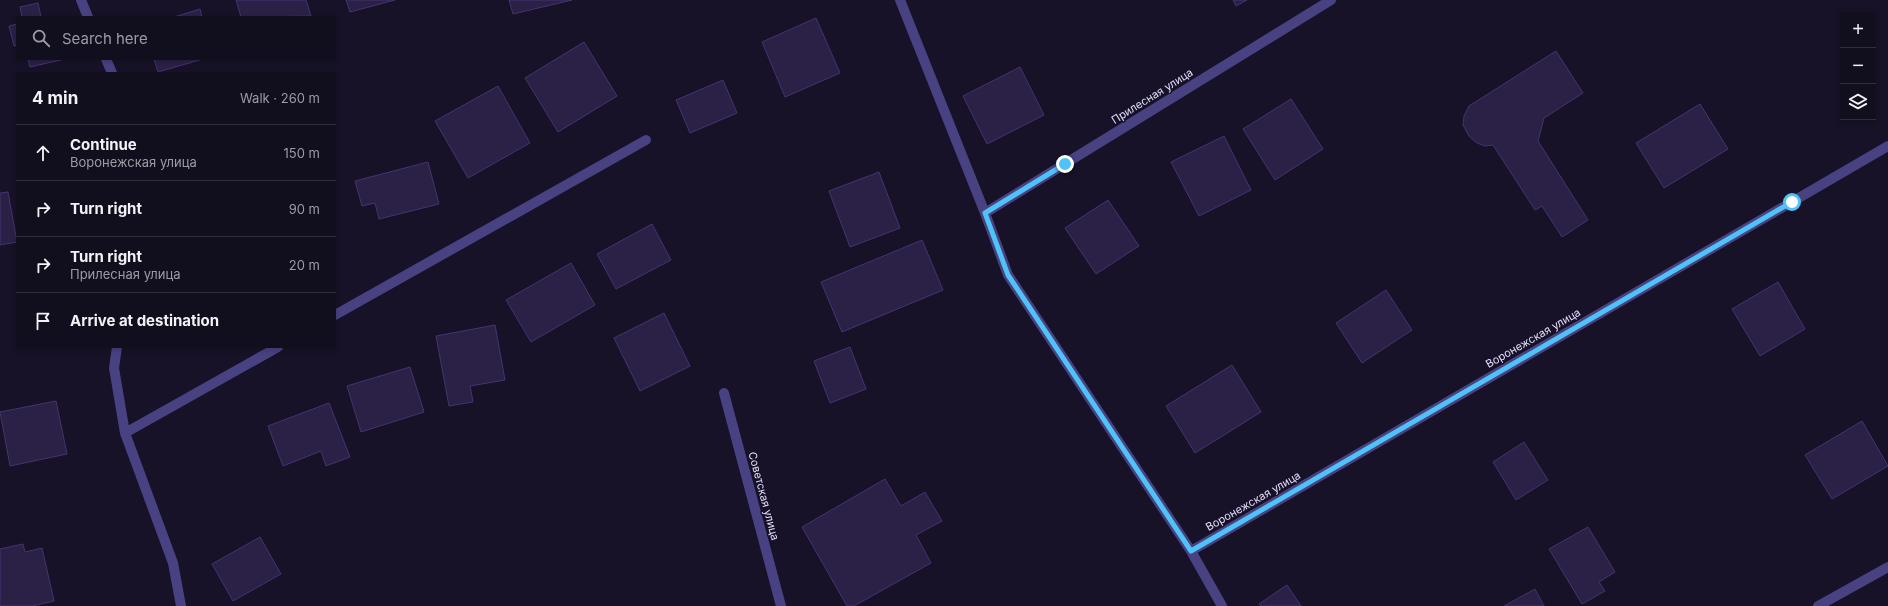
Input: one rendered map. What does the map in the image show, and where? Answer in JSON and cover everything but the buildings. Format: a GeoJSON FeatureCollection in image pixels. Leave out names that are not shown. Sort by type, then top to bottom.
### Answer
{"type":"FeatureCollection","features":[{"type":"Feature","properties":{"kind":"street"},"geometry":{"type":"LineString","coordinates":[[81,0],[88,16]]}},
{"type":"Feature","properties":{"kind":"street"},"geometry":{"type":"LineString","coordinates":[[900,0],[985,213],[1008,275],[1191,551],[1222,606]]}},
{"type":"Feature","properties":{"kind":"street","name":"Прилесная улица"},"geometry":{"type":"LineString","coordinates":[[985,213],[1331,0]]}},
{"type":"Feature","properties":{"kind":"street"},"geometry":{"type":"LineString","coordinates":[[106,60],[112,72]]}},
{"type":"Feature","properties":{"kind":"street"},"geometry":{"type":"LineString","coordinates":[[336,314],[646,140]]}},
{"type":"Feature","properties":{"kind":"street","name":"Воронежская улица"},"geometry":{"type":"LineString","coordinates":[[1191,551],[1888,146]]}},
{"type":"Feature","properties":{"kind":"street"},"geometry":{"type":"LineString","coordinates":[[117,348],[114,368],[125,433],[173,564],[181,606]]}},
{"type":"Feature","properties":{"kind":"street"},"geometry":{"type":"LineString","coordinates":[[125,433],[276,348]]}},
{"type":"Feature","properties":{"kind":"street","name":"Советская улица"},"geometry":{"type":"LineString","coordinates":[[724,393],[781,606]]}},
{"type":"Feature","properties":{"kind":"street"},"geometry":{"type":"LineString","coordinates":[[1818,606],[1888,567]]}},
{"type":"Feature","properties":{"kind":"route"},"geometry":{"type":"LineString","coordinates":[[1065,164],[985,213],[1008,275],[1191,551],[1792,202]]}}]}
